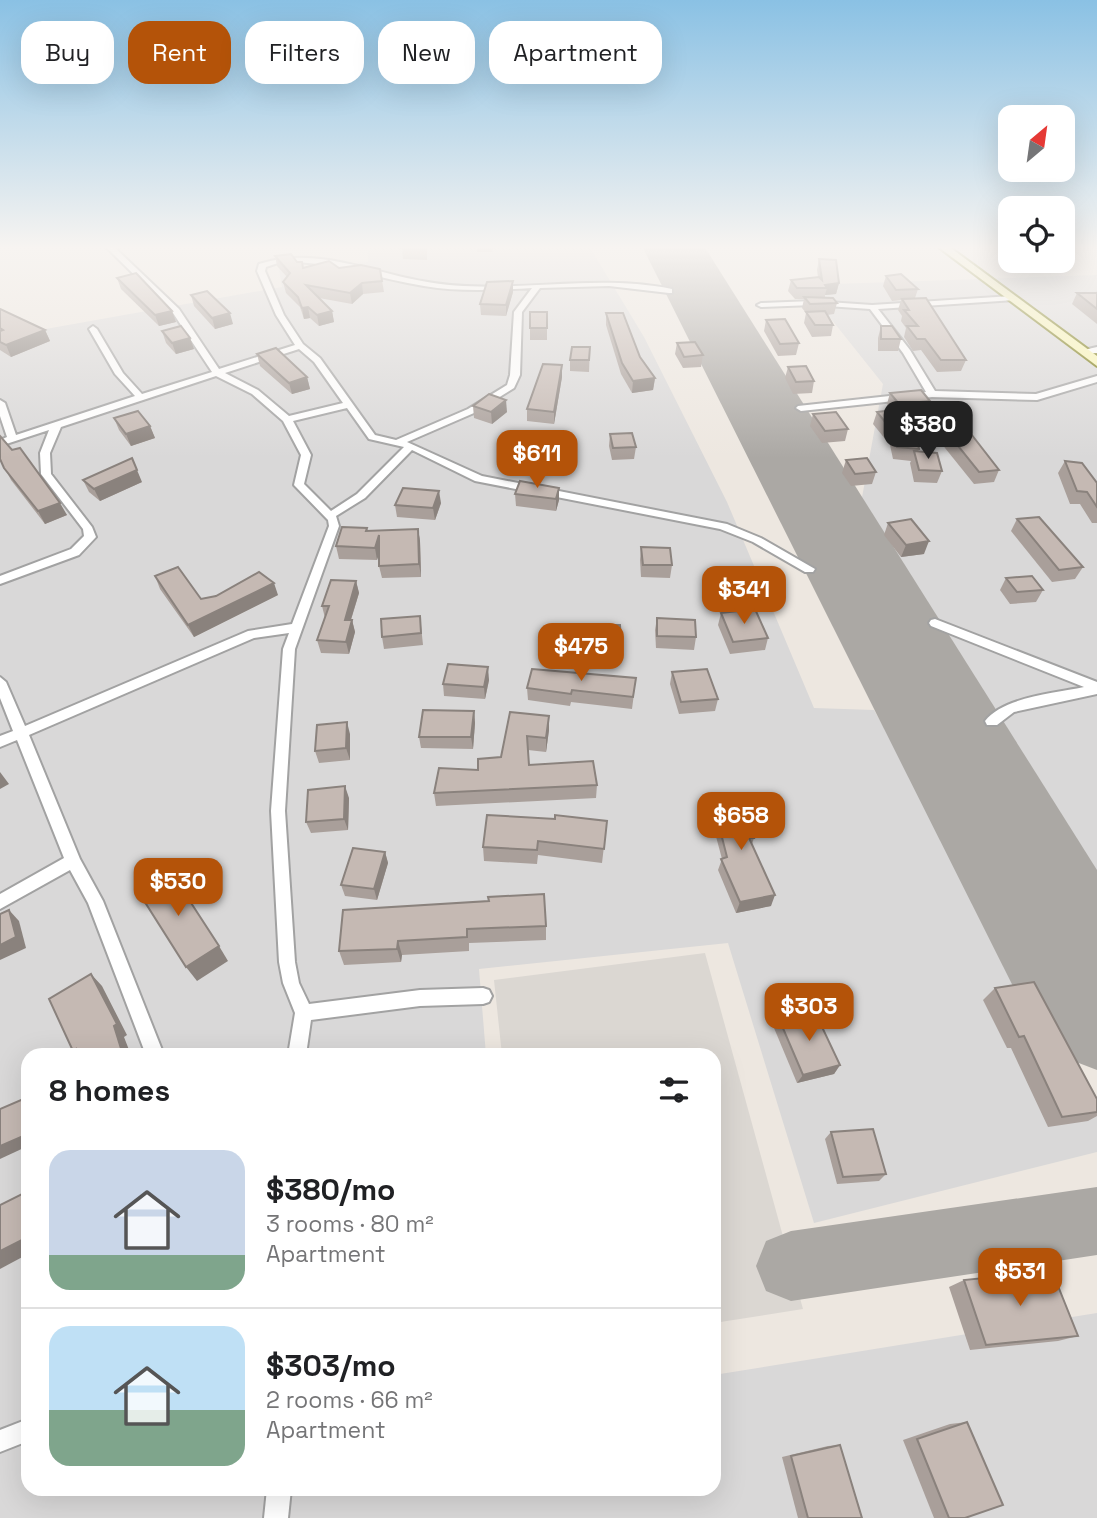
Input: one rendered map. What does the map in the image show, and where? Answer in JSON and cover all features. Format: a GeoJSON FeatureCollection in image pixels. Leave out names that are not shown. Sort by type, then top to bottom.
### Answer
{"type":"FeatureCollection","features":[{"type":"Feature","properties":{"kind":"main road"},"geometry":{"type":"LineString","coordinates":[[1037,317],[1097,362]]}},
{"type":"Feature","properties":{"kind":"street"},"geometry":{"type":"LineString","coordinates":[[180,317],[217,373],[255,392],[287,419],[305,448],[305,465],[299,485],[331,515],[334,526],[294,628],[289,649],[279,785],[279,856],[287,962],[291,983],[304,1013],[298,1048]]}},
{"type":"Feature","properties":{"kind":"street"},"geometry":{"type":"LineString","coordinates":[[281,317],[300,346],[317,360],[368,433],[377,439],[411,446],[478,479],[723,526],[757,540],[809,569]]}},
{"type":"Feature","properties":{"kind":"street"},"geometry":{"type":"LineString","coordinates":[[399,442],[471,411],[511,386],[515,375],[518,317]]}},
{"type":"Feature","properties":{"kind":"street"},"geometry":{"type":"LineString","coordinates":[[880,317],[907,352],[932,394]]}},
{"type":"Feature","properties":{"kind":"street"},"geometry":{"type":"LineString","coordinates":[[93,329],[120,374],[141,398]]}},
{"type":"Feature","properties":{"kind":"street"},"geometry":{"type":"LineString","coordinates":[[0,443],[300,346]]}},
{"type":"Feature","properties":{"kind":"street"},"geometry":{"type":"LineString","coordinates":[[1083,351],[1097,350]]}},
{"type":"Feature","properties":{"kind":"street"},"geometry":{"type":"LineString","coordinates":[[801,408],[932,394],[1037,397],[1097,379]]}},
{"type":"Feature","properties":{"kind":"street"},"geometry":{"type":"LineString","coordinates":[[0,404],[13,439]]}},
{"type":"Feature","properties":{"kind":"street"},"geometry":{"type":"LineString","coordinates":[[287,419],[348,405]]}},
{"type":"Feature","properties":{"kind":"street"},"geometry":{"type":"LineString","coordinates":[[0,580],[75,552],[87,544],[90,537],[88,529],[46,474],[45,453],[56,425]]}},
{"type":"Feature","properties":{"kind":"street"},"geometry":{"type":"LineString","coordinates":[[331,515],[361,496],[411,446]]}},
{"type":"Feature","properties":{"kind":"street"},"geometry":{"type":"LineString","coordinates":[[935,623],[1097,688]]}},
{"type":"Feature","properties":{"kind":"street"},"geometry":{"type":"LineString","coordinates":[[0,741],[252,634],[294,628]]}},
{"type":"Feature","properties":{"kind":"street"},"geometry":{"type":"LineString","coordinates":[[0,682],[23,732],[74,861],[95,901],[152,1048]]}},
{"type":"Feature","properties":{"kind":"street"},"geometry":{"type":"LineString","coordinates":[[992,721],[1010,708],[1097,688]]}},
{"type":"Feature","properties":{"kind":"street"},"geometry":{"type":"LineString","coordinates":[[0,902],[74,861]]}},
{"type":"Feature","properties":{"kind":"street"},"geometry":{"type":"LineString","coordinates":[[304,1013],[420,998],[483,996]]}},
{"type":"Feature","properties":{"kind":"street"},"geometry":{"type":"LineString","coordinates":[[0,1441],[21,1433]]}},
{"type":"Feature","properties":{"kind":"street"},"geometry":{"type":"LineString","coordinates":[[276,1518],[278,1496]]}},
{"type":"Feature","properties":{"kind":"shaded area"},"geometry":{"type":"Polygon","coordinates":[[[114,317],[632,317],[727,502],[814,708],[874,710],[1097,1104],[1097,1152],[814,1223],[728,943],[479,969],[485,1048],[21,1048],[21,1496],[721,1496],[721,1374],[1097,1313],[1097,1518],[0,1518],[0,334],[12,335],[114,317]]]}},
{"type":"Feature","properties":{"kind":"shaded area"},"geometry":{"type":"Polygon","coordinates":[[[829,317],[1097,317],[1097,918],[858,519],[883,384],[829,317]]]}},
{"type":"Feature","properties":{"kind":"shaded area"},"geometry":{"type":"Polygon","coordinates":[[[705,953],[803,1309],[721,1322],[721,1048],[501,1048],[494,980],[705,953]]]}},
{"type":"Feature","properties":{"kind":"building"},"geometry":{"type":"Polygon","coordinates":[[[0,317],[17,317],[45,330],[6,345],[0,342],[0,331],[3,330],[0,328],[0,317]]]}},
{"type":"Feature","properties":{"kind":"building"},"geometry":{"type":"Polygon","coordinates":[[[530,317],[547,317],[547,328],[530,328],[530,317]]]}},
{"type":"Feature","properties":{"kind":"building"},"geometry":{"type":"Polygon","coordinates":[[[607,317],[624,317],[640,357],[655,378],[633,381],[622,363],[607,317]]]}},
{"type":"Feature","properties":{"kind":"building"},"geometry":{"type":"Polygon","coordinates":[[[809,317],[828,317],[833,325],[815,325],[809,317]]]}},
{"type":"Feature","properties":{"kind":"building"},"geometry":{"type":"Polygon","coordinates":[[[910,317],[938,317],[966,360],[941,360],[925,339],[917,339],[907,326],[918,326],[910,317]]]}},
{"type":"Feature","properties":{"kind":"building"},"geometry":{"type":"Polygon","coordinates":[[[785,319],[799,343],[780,344],[766,320],[785,319]]]}},
{"type":"Feature","properties":{"kind":"building"},"geometry":{"type":"Polygon","coordinates":[[[181,326],[190,338],[172,343],[162,331],[181,326]]]}},
{"type":"Feature","properties":{"kind":"building"},"geometry":{"type":"Polygon","coordinates":[[[881,326],[892,326],[901,339],[881,339],[881,326]]]}},
{"type":"Feature","properties":{"kind":"building"},"geometry":{"type":"Polygon","coordinates":[[[695,342],[703,355],[684,357],[677,343],[695,342]]]}},
{"type":"Feature","properties":{"kind":"building"},"geometry":{"type":"Polygon","coordinates":[[[572,347],[590,347],[589,360],[570,360],[572,347]]]}},
{"type":"Feature","properties":{"kind":"building"},"geometry":{"type":"Polygon","coordinates":[[[276,348],[307,377],[289,383],[257,354],[276,348]]]}},
{"type":"Feature","properties":{"kind":"building"},"geometry":{"type":"Polygon","coordinates":[[[543,364],[562,365],[554,412],[527,409],[543,364]]]}},
{"type":"Feature","properties":{"kind":"building"},"geometry":{"type":"Polygon","coordinates":[[[806,366],[814,381],[796,382],[788,367],[806,366]]]}},
{"type":"Feature","properties":{"kind":"building"},"geometry":{"type":"Polygon","coordinates":[[[921,390],[930,401],[899,404],[890,393],[921,390]]]}},
{"type":"Feature","properties":{"kind":"building"},"geometry":{"type":"Polygon","coordinates":[[[489,394],[506,400],[491,412],[473,406],[489,394]]]}},
{"type":"Feature","properties":{"kind":"building"},"geometry":{"type":"Polygon","coordinates":[[[900,409],[914,426],[919,449],[897,447],[894,433],[877,412],[900,409]]]}},
{"type":"Feature","properties":{"kind":"building"},"geometry":{"type":"Polygon","coordinates":[[[138,411],[150,426],[126,434],[114,418],[138,411]]]}},
{"type":"Feature","properties":{"kind":"building"},"geometry":{"type":"Polygon","coordinates":[[[836,412],[848,429],[825,431],[813,414],[836,412]]]}},
{"type":"Feature","properties":{"kind":"building"},"geometry":{"type":"Polygon","coordinates":[[[968,430],[999,470],[979,472],[946,431],[968,430]]]}},
{"type":"Feature","properties":{"kind":"building"},"geometry":{"type":"Polygon","coordinates":[[[632,433],[636,447],[613,448],[610,434],[632,433]]]}},
{"type":"Feature","properties":{"kind":"building"},"geometry":{"type":"Polygon","coordinates":[[[0,436],[12,450],[20,448],[60,503],[38,511],[4,468],[0,459],[0,436]]]}},
{"type":"Feature","properties":{"kind":"building"},"geometry":{"type":"Polygon","coordinates":[[[914,451],[937,453],[942,471],[919,470],[914,451]]]}},
{"type":"Feature","properties":{"kind":"building"},"geometry":{"type":"Polygon","coordinates":[[[132,458],[137,470],[94,489],[83,480],[132,458]]]}},
{"type":"Feature","properties":{"kind":"building"},"geometry":{"type":"Polygon","coordinates":[[[867,458],[876,472],[855,474],[846,460],[867,458]]]}},
{"type":"Feature","properties":{"kind":"building"},"geometry":{"type":"Polygon","coordinates":[[[1065,461],[1082,463],[1097,483],[1097,507],[1087,492],[1077,491],[1065,461]]]}},
{"type":"Feature","properties":{"kind":"building"},"geometry":{"type":"Polygon","coordinates":[[[520,481],[559,488],[556,499],[515,494],[520,481]]]}},
{"type":"Feature","properties":{"kind":"building"},"geometry":{"type":"Polygon","coordinates":[[[403,488],[439,491],[433,508],[395,505],[403,488]]]}},
{"type":"Feature","properties":{"kind":"building"},"geometry":{"type":"Polygon","coordinates":[[[1039,517],[1083,567],[1059,570],[1017,519],[1039,517]]]}},
{"type":"Feature","properties":{"kind":"building"},"geometry":{"type":"Polygon","coordinates":[[[911,519],[929,541],[906,545],[888,523],[911,519]]]}},
{"type":"Feature","properties":{"kind":"building"},"geometry":{"type":"Polygon","coordinates":[[[342,527],[367,528],[366,531],[418,529],[419,564],[379,566],[379,535],[375,548],[336,546],[342,527]]]}},
{"type":"Feature","properties":{"kind":"building"},"geometry":{"type":"Polygon","coordinates":[[[641,547],[670,548],[672,565],[643,565],[641,547]]]}},
{"type":"Feature","properties":{"kind":"building"},"geometry":{"type":"Polygon","coordinates":[[[178,567],[201,599],[216,596],[259,572],[274,583],[188,625],[155,576],[178,567]]]}},
{"type":"Feature","properties":{"kind":"building"},"geometry":{"type":"Polygon","coordinates":[[[1032,576],[1043,590],[1017,592],[1006,578],[1032,576]]]}},
{"type":"Feature","properties":{"kind":"building"},"geometry":{"type":"Polygon","coordinates":[[[331,580],[356,581],[345,620],[352,620],[346,642],[317,640],[329,606],[322,606],[331,580]]]}},
{"type":"Feature","properties":{"kind":"building"},"geometry":{"type":"Polygon","coordinates":[[[755,609],[768,638],[733,642],[721,613],[755,609]]]}},
{"type":"Feature","properties":{"kind":"building"},"geometry":{"type":"Polygon","coordinates":[[[420,616],[421,633],[382,637],[381,619],[420,616]]]}},
{"type":"Feature","properties":{"kind":"building"},"geometry":{"type":"Polygon","coordinates":[[[657,618],[695,620],[696,637],[657,636],[657,618]]]}},
{"type":"Feature","properties":{"kind":"building"},"geometry":{"type":"Polygon","coordinates":[[[580,625],[620,625],[621,644],[580,644],[580,625]]]}},
{"type":"Feature","properties":{"kind":"building"},"geometry":{"type":"Polygon","coordinates":[[[448,664],[488,667],[484,687],[443,684],[448,664]]]}},
{"type":"Feature","properties":{"kind":"building"},"geometry":{"type":"Polygon","coordinates":[[[532,669],[636,678],[633,697],[572,690],[571,694],[527,688],[532,669]]]}},
{"type":"Feature","properties":{"kind":"building"},"geometry":{"type":"Polygon","coordinates":[[[707,669],[718,699],[681,702],[672,672],[707,669]]]}},
{"type":"Feature","properties":{"kind":"building"},"geometry":{"type":"Polygon","coordinates":[[[423,710],[474,711],[471,737],[419,737],[423,710]]]}},
{"type":"Feature","properties":{"kind":"building"},"geometry":{"type":"Polygon","coordinates":[[[510,712],[549,716],[546,738],[527,736],[529,765],[593,761],[597,785],[434,793],[439,768],[478,770],[478,759],[501,757],[510,712]]]}},
{"type":"Feature","properties":{"kind":"building"},"geometry":{"type":"Polygon","coordinates":[[[347,722],[346,748],[315,751],[317,725],[347,722]]]}},
{"type":"Feature","properties":{"kind":"building"},"geometry":{"type":"Polygon","coordinates":[[[345,786],[344,819],[306,822],[308,790],[345,786]]]}},
{"type":"Feature","properties":{"kind":"building"},"geometry":{"type":"Polygon","coordinates":[[[743,800],[754,838],[749,838],[775,895],[740,902],[721,859],[727,857],[713,802],[743,800]]]}},
{"type":"Feature","properties":{"kind":"building"},"geometry":{"type":"Polygon","coordinates":[[[487,815],[555,819],[555,815],[607,821],[604,849],[538,841],[537,850],[483,847],[487,815]]]}},
{"type":"Feature","properties":{"kind":"building"},"geometry":{"type":"Polygon","coordinates":[[[353,848],[385,852],[374,889],[341,885],[353,848]]]}},
{"type":"Feature","properties":{"kind":"building"},"geometry":{"type":"Polygon","coordinates":[[[169,869],[219,946],[186,967],[136,888],[169,869]]]}},
{"type":"Feature","properties":{"kind":"building"},"geometry":{"type":"Polygon","coordinates":[[[544,894],[546,926],[467,929],[467,937],[398,941],[397,949],[339,951],[343,910],[489,901],[488,897],[544,894]]]}},
{"type":"Feature","properties":{"kind":"building"},"geometry":{"type":"Polygon","coordinates":[[[9,910],[16,937],[0,945],[0,914],[9,910]]]}},
{"type":"Feature","properties":{"kind":"building"},"geometry":{"type":"Polygon","coordinates":[[[91,974],[117,1024],[114,1026],[121,1048],[72,1048],[49,999],[91,974]]]}},
{"type":"Feature","properties":{"kind":"building"},"geometry":{"type":"Polygon","coordinates":[[[1034,982],[1097,1099],[1097,1112],[1062,1117],[1024,1036],[1019,1037],[995,988],[1034,982]]]}},
{"type":"Feature","properties":{"kind":"building"},"geometry":{"type":"Polygon","coordinates":[[[814,1010],[840,1065],[803,1075],[779,1019],[814,1010]]]}},
{"type":"Feature","properties":{"kind":"building"},"geometry":{"type":"Polygon","coordinates":[[[21,1100],[21,1137],[0,1146],[0,1109],[21,1100]]]}},
{"type":"Feature","properties":{"kind":"building"},"geometry":{"type":"Polygon","coordinates":[[[873,1129],[886,1174],[843,1177],[831,1132],[873,1129]]]}},
{"type":"Feature","properties":{"kind":"building"},"geometry":{"type":"Polygon","coordinates":[[[21,1194],[21,1240],[0,1251],[0,1205],[21,1194]]]}},
{"type":"Feature","properties":{"kind":"building"},"geometry":{"type":"Polygon","coordinates":[[[1052,1271],[1078,1336],[986,1345],[964,1280],[1052,1271]]]}},
{"type":"Feature","properties":{"kind":"building"},"geometry":{"type":"Polygon","coordinates":[[[967,1422],[1003,1505],[965,1518],[949,1518],[917,1439],[967,1422]]]}},
{"type":"Feature","properties":{"kind":"building"},"geometry":{"type":"Polygon","coordinates":[[[840,1445],[862,1518],[808,1518],[791,1456],[840,1445]]]}},
{"type":"Feature","properties":{"kind":"taxiway"},"geometry":{"type":"LineString","coordinates":[[791,1266],[1097,1221]]}},
{"type":"Feature","properties":{"kind":"runway"},"geometry":{"type":"LineString","coordinates":[[713,317],[1097,1001]]}}]}
